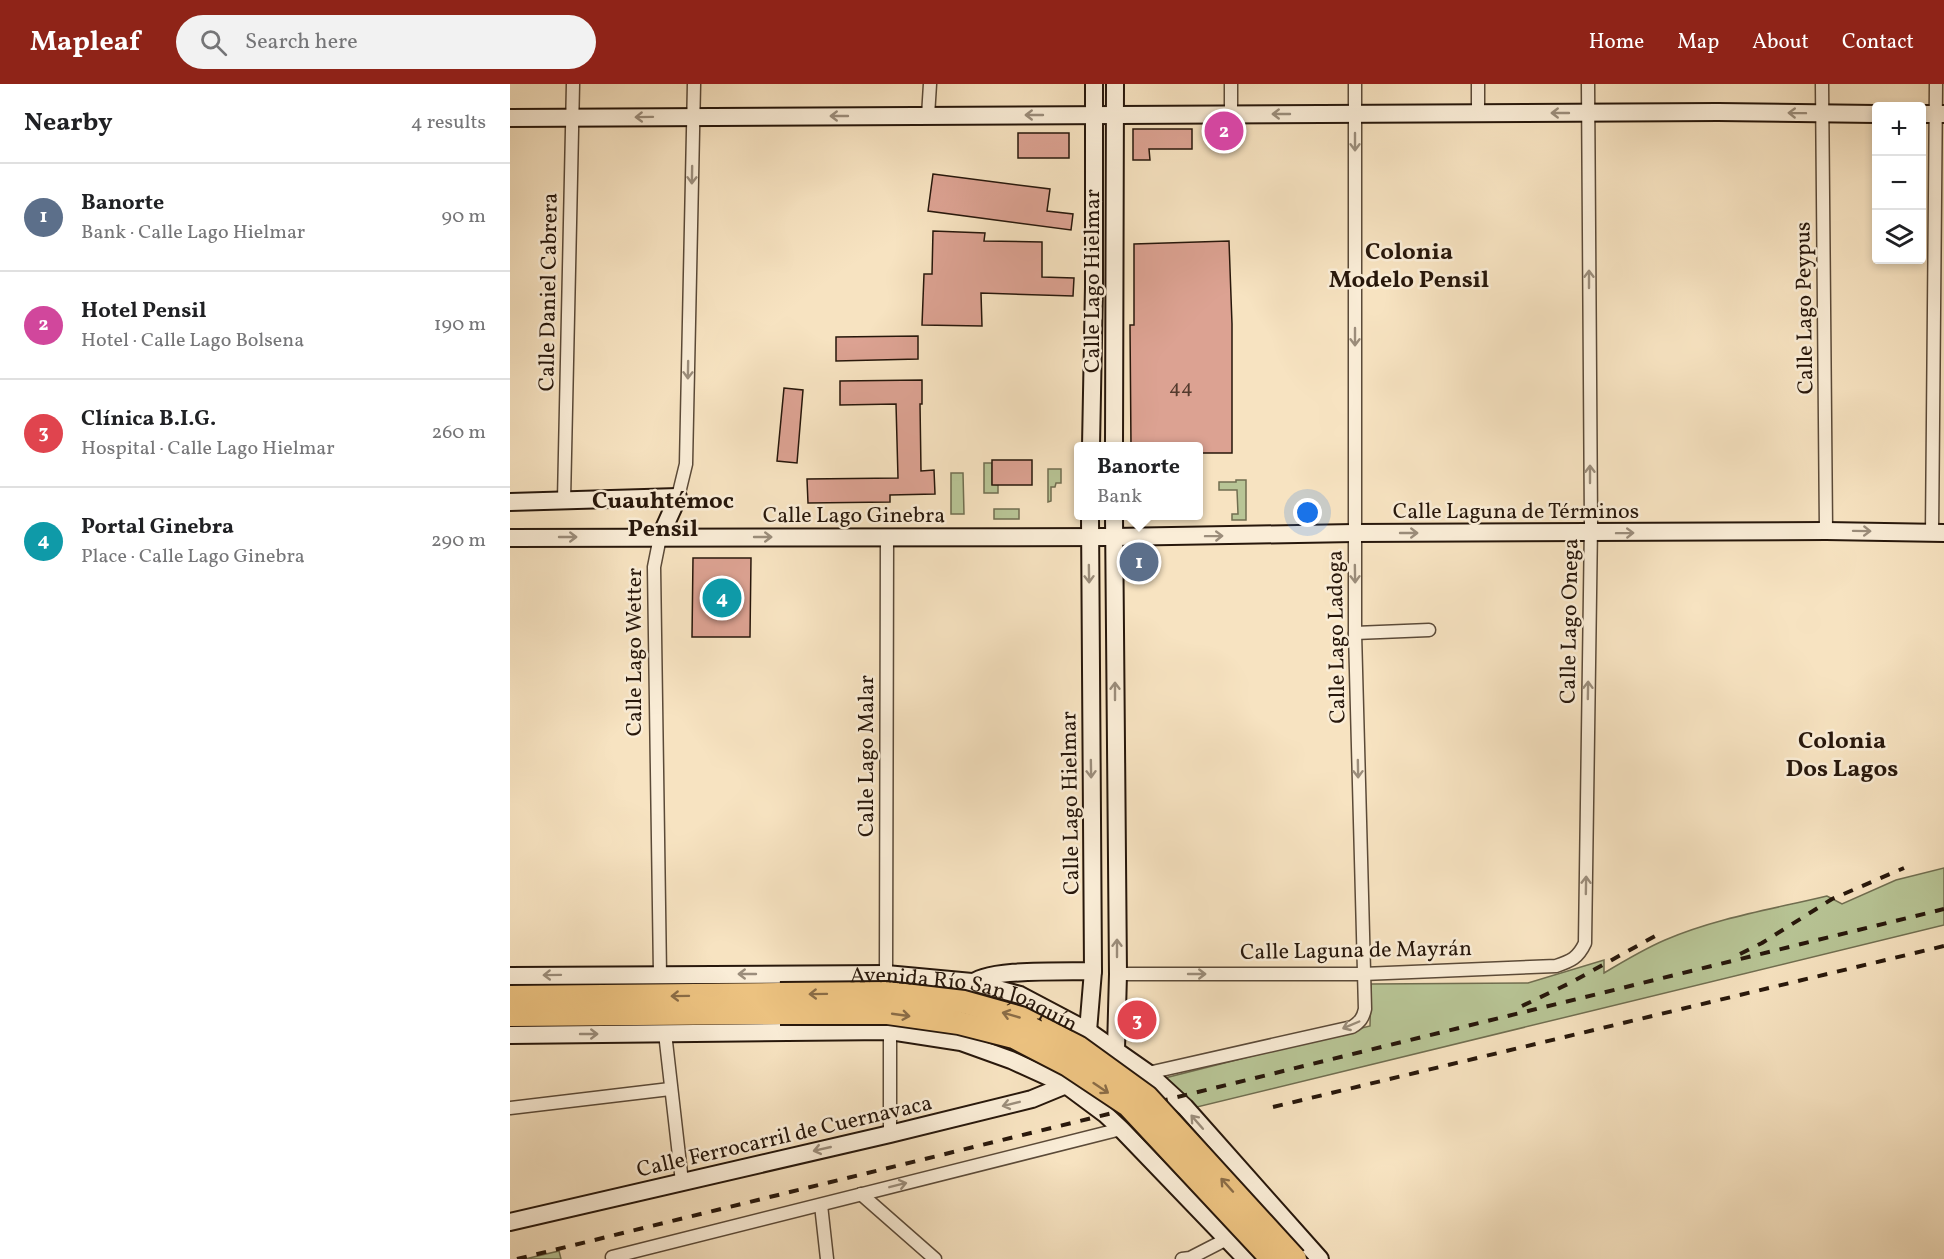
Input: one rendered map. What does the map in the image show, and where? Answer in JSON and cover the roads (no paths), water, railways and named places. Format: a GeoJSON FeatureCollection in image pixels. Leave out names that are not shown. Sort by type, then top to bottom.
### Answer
{"type":"FeatureCollection","features":[{"type":"Feature","properties":{"kind":"highway"},"geometry":{"type":"LineString","coordinates":[[510,991],[522,1012]]}},
{"type":"Feature","properties":{"kind":"highway","name":"Avenida Río San Joaquín"},"geometry":{"type":"LineString","coordinates":[[510,998],[522,1012],[780,1004],[887,993],[953,1000],[1010,1014],[1078,1047],[1147,1097],[1295,1259]]}},
{"type":"Feature","properties":{"kind":"highway","name":"Avenida Río San Joaquín"},"geometry":{"type":"LineString","coordinates":[[780,1004],[888,1013],[959,1023],[1014,1037],[1068,1065],[1128,1106],[1272,1259]]}},
{"type":"Feature","properties":{"kind":"street","name":"Calle Daniel Cabrera"},"geometry":{"type":"LineString","coordinates":[[564,500],[573,84]]}},
{"type":"Feature","properties":{"kind":"street","name":"Calle Lago Wetter"},"geometry":{"type":"LineString","coordinates":[[660,974],[654,567],[660,537],[678,497],[686,464],[694,84]]}},
{"type":"Feature","properties":{"kind":"street"},"geometry":{"type":"LineString","coordinates":[[928,116],[930,84]]}},
{"type":"Feature","properties":{"kind":"street","name":"Calle Lago Hielmar"},"geometry":{"type":"LineString","coordinates":[[1091,442],[1094,84]]}},
{"type":"Feature","properties":{"kind":"street","name":"Calle Lago Hielmar"},"geometry":{"type":"LineString","coordinates":[[1114,442],[1115,84]]}},
{"type":"Feature","properties":{"kind":"street"},"geometry":{"type":"LineString","coordinates":[[1231,114],[1232,84]]}},
{"type":"Feature","properties":{"kind":"street","name":"Calle Lago Ladoga"},"geometry":{"type":"LineString","coordinates":[[1355,84],[1354,533],[1363,974]]}},
{"type":"Feature","properties":{"kind":"street"},"geometry":{"type":"LineString","coordinates":[[1478,84],[1478,113]]}},
{"type":"Feature","properties":{"kind":"street","name":"Calle Lago Onega"},"geometry":{"type":"LineString","coordinates":[[1585,944],[1591,533],[1588,84]]}},
{"type":"Feature","properties":{"kind":"street","name":"Calle Lago Peypus"},"geometry":{"type":"LineString","coordinates":[[1822,84],[1826,531]]}},
{"type":"Feature","properties":{"kind":"street"},"geometry":{"type":"LineString","coordinates":[[1935,84],[1938,533]]}},
{"type":"Feature","properties":{"kind":"street"},"geometry":{"type":"LineString","coordinates":[[510,118],[1478,113],[1872,114]]}},
{"type":"Feature","properties":{"kind":"street"},"geometry":{"type":"LineString","coordinates":[[510,502],[678,497]]}},
{"type":"Feature","properties":{"kind":"street","name":"Calle Lago Hielmar"},"geometry":{"type":"LineString","coordinates":[[1066,1085],[1078,1061],[1088,1031],[1093,971],[1089,520]]}},
{"type":"Feature","properties":{"kind":"street","name":"Calle Lago Hielmar"},"geometry":{"type":"LineString","coordinates":[[1114,520],[1118,974],[1116,1049]]}},
{"type":"Feature","properties":{"kind":"street","name":"Calle Laguna de Términos"},"geometry":{"type":"LineString","coordinates":[[1089,538],[1354,533],[1826,531],[1938,533]]}},
{"type":"Feature","properties":{"kind":"street","name":"Calle Lago Malar"},"geometry":{"type":"LineString","coordinates":[[885,974],[887,537]]}},
{"type":"Feature","properties":{"kind":"street","name":"Calle Lago Ginebra"},"geometry":{"type":"LineString","coordinates":[[510,538],[1089,538]]}},
{"type":"Feature","properties":{"kind":"street"},"geometry":{"type":"LineString","coordinates":[[1355,633],[1429,630]]}},
{"type":"Feature","properties":{"kind":"street","name":"Calle Laguna de Mayrán"},"geometry":{"type":"LineString","coordinates":[[1118,974],[1363,974],[1556,966],[1580,954],[1585,944]]}},
{"type":"Feature","properties":{"kind":"street"},"geometry":{"type":"LineString","coordinates":[[961,1042],[972,982],[996,974],[1093,971]]}},
{"type":"Feature","properties":{"kind":"street","name":"Avenida Río San Joaquín"},"geometry":{"type":"LineString","coordinates":[[510,976],[885,974],[972,982],[1020,995],[1088,1031],[1148,1073],[1185,1107],[1320,1259]]}},
{"type":"Feature","properties":{"kind":"street"},"geometry":{"type":"LineString","coordinates":[[1148,1073],[1352,1027],[1363,1017],[1365,1009],[1363,974]]}},
{"type":"Feature","properties":{"kind":"street"},"geometry":{"type":"LineString","coordinates":[[890,1031],[890,1134]]}},
{"type":"Feature","properties":{"kind":"street","name":"Avenida Río San Joaquín"},"geometry":{"type":"LineString","coordinates":[[510,1035],[890,1031],[961,1042],[1011,1060],[1066,1085],[1105,1114],[1246,1259]]}},
{"type":"Feature","properties":{"kind":"street"},"geometry":{"type":"LineString","coordinates":[[665,1034],[682,1182]]}},
{"type":"Feature","properties":{"kind":"street","name":"Calle Ferrocarril de Cuernavaca"},"geometry":{"type":"LineString","coordinates":[[510,1222],[890,1134],[1032,1099],[1066,1085]]}},
{"type":"Feature","properties":{"kind":"street"},"geometry":{"type":"LineString","coordinates":[[510,1108],[670,1089]]}},
{"type":"Feature","properties":{"kind":"street"},"geometry":{"type":"LineString","coordinates":[[612,1257],[1121,1130]]}},
{"type":"Feature","properties":{"kind":"street"},"geometry":{"type":"LineString","coordinates":[[861,1194],[935,1259]]}},
{"type":"Feature","properties":{"kind":"street"},"geometry":{"type":"LineString","coordinates":[[1182,1259],[1190,1258],[1227,1239],[1243,1227],[1259,1209],[1262,1195]]}},
{"type":"Feature","properties":{"kind":"street"},"geometry":{"type":"LineString","coordinates":[[820,1205],[827,1259]]}},
{"type":"Feature","properties":{"kind":"street"},"geometry":{"type":"LineString","coordinates":[[1263,1259],[1268,1251],[1282,1239],[1298,1236]]}},
{"type":"Feature","properties":{"kind":"railway"},"geometry":{"type":"LineString","coordinates":[[1740,954],[1762,943],[1832,899],[1904,868]]}},
{"type":"Feature","properties":{"kind":"railway"},"geometry":{"type":"LineString","coordinates":[[517,1259],[1944,909]]}},
{"type":"Feature","properties":{"kind":"railway"},"geometry":{"type":"LineString","coordinates":[[1522,1006],[1570,983],[1657,935]]}},
{"type":"Feature","properties":{"kind":"railway"},"geometry":{"type":"LineString","coordinates":[[1273,1107],[1944,946]]}},
{"type":"Feature","properties":{"kind":"place","name":"Hotel Pensil"},"geometry":{"type":"Point","coordinates":[1224,131]}},
{"type":"Feature","properties":{"kind":"place","name":"Banorte"},"geometry":{"type":"Point","coordinates":[1139,562]}},
{"type":"Feature","properties":{"kind":"place","name":"Portal Ginebra"},"geometry":{"type":"Point","coordinates":[722,598]}},
{"type":"Feature","properties":{"kind":"place","name":"Clínica B.I.G."},"geometry":{"type":"Point","coordinates":[1137,1020]}},
{"type":"Feature","properties":{"kind":"district","name":"Colonia Modelo Pensil"},"geometry":{"type":"Point","coordinates":[1409,265]}},
{"type":"Feature","properties":{"kind":"district","name":"Cuauhtémoc Pensil"},"geometry":{"type":"Point","coordinates":[663,514]}},
{"type":"Feature","properties":{"kind":"district","name":"Colonia Dos Lagos"},"geometry":{"type":"Point","coordinates":[1842,754]}}]}
